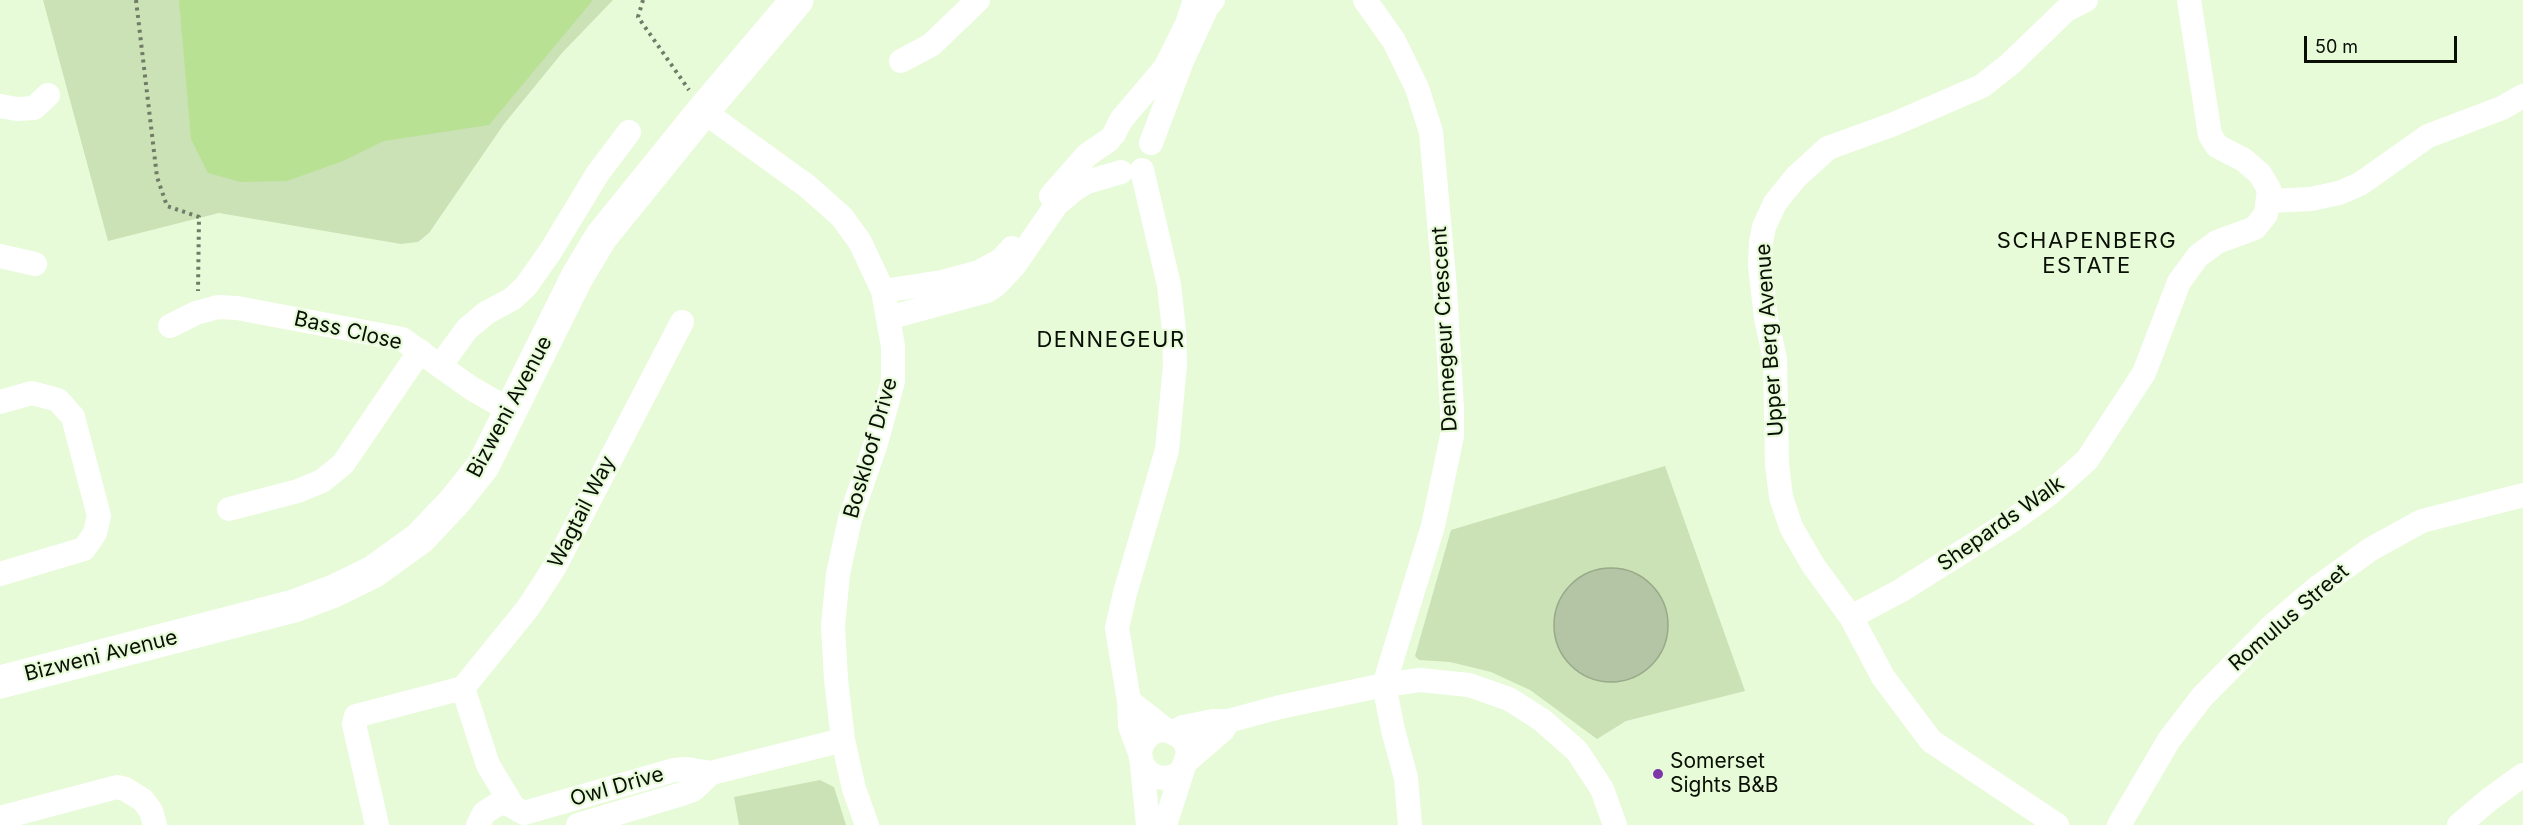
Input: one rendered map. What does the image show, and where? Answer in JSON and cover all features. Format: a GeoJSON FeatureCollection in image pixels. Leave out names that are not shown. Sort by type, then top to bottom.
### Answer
{"type":"FeatureCollection","features":[{"type":"Feature","properties":{"kind":"street","name":"Bizweni Avenue"},"geometry":{"type":"LineString","coordinates":[[0,682],[294,606],[334,591],[373,572],[420,538],[455,501],[483,466],[578,277],[601,237],[797,0]]}},
{"type":"Feature","properties":{"kind":"street"},"geometry":{"type":"LineString","coordinates":[[901,61],[931,45],[978,0]]}},
{"type":"Feature","properties":{"kind":"street"},"geometry":{"type":"LineString","coordinates":[[1132,171],[1114,168],[1107,155],[1111,137],[1121,120],[1165,68],[1187,24],[1195,0]]}},
{"type":"Feature","properties":{"kind":"street"},"geometry":{"type":"LineString","coordinates":[[1151,143],[1182,61],[1207,7],[1213,0]]}},
{"type":"Feature","properties":{"kind":"street","name":"Dennegeur Crescent"},"geometry":{"type":"LineString","coordinates":[[1366,0],[1394,41],[1417,88],[1431,132],[1445,290],[1452,409],[1449,453],[1432,526],[1384,685]]}},
{"type":"Feature","properties":{"kind":"street","name":"Upper Berg Avenue"},"geometry":{"type":"LineString","coordinates":[[2057,825],[1931,741],[1882,677],[1851,617],[1813,565],[1791,527],[1781,497],[1777,464],[1775,359],[1766,318],[1760,265],[1764,227],[1775,203],[1796,177],[1828,148],[1894,124],[1982,86],[2010,64],[2066,10],[2084,0]]}},
{"type":"Feature","properties":{"kind":"street"},"geometry":{"type":"LineString","coordinates":[[2189,0],[2210,135],[2217,146],[2244,160],[2260,174],[2269,189],[2269,201],[2311,199],[2339,194],[2360,184],[2428,135],[2502,108],[2523,96]]}},
{"type":"Feature","properties":{"kind":"street"},"geometry":{"type":"LineString","coordinates":[[0,106],[17,109],[34,108],[48,95]]}},
{"type":"Feature","properties":{"kind":"street","name":"Boskloof Drive"},"geometry":{"type":"LineString","coordinates":[[703,111],[807,186],[842,217],[860,242],[883,291],[893,346],[892,381],[876,443],[850,519],[838,574],[833,626],[843,740],[854,789],[867,825]]}},
{"type":"Feature","properties":{"kind":"street"},"geometry":{"type":"LineString","coordinates":[[888,318],[943,292],[992,277],[1014,266],[1057,204],[1075,189],[1087,182],[1132,171],[1152,158],[1148,136],[1135,128],[1127,127],[1087,155],[1046,201],[1017,243],[1001,260],[992,277]]}},
{"type":"Feature","properties":{"kind":"street"},"geometry":{"type":"LineString","coordinates":[[440,366],[467,329],[526,286],[598,173],[629,132]]}},
{"type":"Feature","properties":{"kind":"street"},"geometry":{"type":"LineString","coordinates":[[1132,171],[1169,285],[1175,365],[1167,450],[1117,628],[1129,701],[1130,726],[1141,759],[1148,772],[1156,777],[1175,776],[1223,730],[1228,721]]}},
{"type":"Feature","properties":{"kind":"street","name":"Shepards Walk"},"geometry":{"type":"LineString","coordinates":[[1851,617],[1900,591],[2013,520],[2049,494],[2087,460],[2144,373],[2179,282],[2198,256],[2217,242],[2255,228],[2266,214],[2269,201]]}},
{"type":"Feature","properties":{"kind":"street"},"geometry":{"type":"LineString","coordinates":[[0,256],[35,264]]}},
{"type":"Feature","properties":{"kind":"street"},"geometry":{"type":"LineString","coordinates":[[883,291],[943,292]]}},
{"type":"Feature","properties":{"kind":"street","name":"Bass Close"},"geometry":{"type":"LineString","coordinates":[[170,326],[196,313],[218,307],[237,308],[402,339],[471,388],[512,411]]}},
{"type":"Feature","properties":{"kind":"street","name":"Wagtail Way"},"geometry":{"type":"LineString","coordinates":[[463,688],[528,608],[554,568],[682,322]]}},
{"type":"Feature","properties":{"kind":"street"},"geometry":{"type":"LineString","coordinates":[[229,509],[322,481],[343,464],[420,351]]}},
{"type":"Feature","properties":{"kind":"street"},"geometry":{"type":"LineString","coordinates":[[0,402],[32,393],[58,400],[73,417],[99,516],[95,533],[84,549],[0,574]]}},
{"type":"Feature","properties":{"kind":"street","name":"Romulus Street"},"geometry":{"type":"LineString","coordinates":[[2119,825],[2169,740],[2202,697],[2272,626],[2318,587],[2371,549],[2422,521],[2523,495]]}},
{"type":"Feature","properties":{"kind":"street"},"geometry":{"type":"LineString","coordinates":[[1148,825],[1141,759],[1142,744],[1156,731],[1170,731],[1213,721],[1228,721],[1280,706],[1420,680],[1469,685],[1509,699],[1542,720],[1577,751],[1602,789],[1615,825]]}},
{"type":"Feature","properties":{"kind":"street"},"geometry":{"type":"LineString","coordinates":[[1384,685],[1406,778],[1410,825]]}},
{"type":"Feature","properties":{"kind":"street"},"geometry":{"type":"LineString","coordinates":[[377,825],[354,724],[356,716],[463,688],[488,765],[522,815]]}},
{"type":"Feature","properties":{"kind":"street"},"geometry":{"type":"LineString","coordinates":[[1129,701],[1186,744],[1185,765],[1165,825]]}},
{"type":"Feature","properties":{"kind":"street","name":"Owl Drive"},"geometry":{"type":"LineString","coordinates":[[482,818],[498,804],[522,815],[674,770],[687,769],[711,773],[843,740]]}},
{"type":"Feature","properties":{"kind":"street"},"geometry":{"type":"LineString","coordinates":[[482,818],[488,765]]}},
{"type":"Feature","properties":{"kind":"street","name":"Owl Drive"},"geometry":{"type":"LineString","coordinates":[[578,825],[682,795],[693,790],[711,773]]}},
{"type":"Feature","properties":{"kind":"street"},"geometry":{"type":"LineString","coordinates":[[2459,825],[2523,775]]}},
{"type":"Feature","properties":{"kind":"street"},"geometry":{"type":"LineString","coordinates":[[0,818],[117,787],[143,800],[151,811],[155,825]]}},
{"type":"Feature","properties":{"kind":"path"},"geometry":{"type":"LineString","coordinates":[[136,0],[157,177],[167,206],[199,217],[196,313]]}},
{"type":"Feature","properties":{"kind":"path"},"geometry":{"type":"LineString","coordinates":[[643,0],[638,17],[703,111]]}},
{"type":"Feature","properties":{"kind":"shaded area"},"geometry":{"type":"Polygon","coordinates":[[[43,0],[613,0],[562,53],[504,124],[429,233],[418,242],[401,244],[219,213],[108,241],[43,0]]]}},
{"type":"Feature","properties":{"kind":"shaded area"},"geometry":{"type":"Polygon","coordinates":[[[179,0],[593,0],[489,125],[384,141],[343,161],[287,181],[241,182],[208,173],[191,139],[179,0]]]}},
{"type":"Feature","properties":{"kind":"shaded area"},"geometry":{"type":"Polygon","coordinates":[[[1665,466],[1745,691],[1626,721],[1597,739],[1530,690],[1491,672],[1450,662],[1419,660],[1415,656],[1451,530],[1665,466]]]}},
{"type":"Feature","properties":{"kind":"shaded area"},"geometry":{"type":"Polygon","coordinates":[[[820,780],[834,787],[846,825],[739,825],[734,797],[820,780]]]}},
{"type":"Feature","properties":{"kind":"building"},"geometry":{"type":"Polygon","coordinates":[[[1611,568],[1633,572],[1643,577],[1659,593],[1664,603],[1668,625],[1664,647],[1659,657],[1643,673],[1633,678],[1611,682],[1589,678],[1579,673],[1563,657],[1558,647],[1554,625],[1558,603],[1563,593],[1579,577],[1589,572],[1611,568]]]}},
{"type":"Feature","properties":{"kind":"place","name":"Somerset Sights B&B"},"geometry":{"type":"Point","coordinates":[1658,774]}},
{"type":"Feature","properties":{"kind":"district","name":"SCHAPENBERG ESTATE"},"geometry":{"type":"Point","coordinates":[2087,254]}},
{"type":"Feature","properties":{"kind":"district","name":"DENNEGEUR"},"geometry":{"type":"Point","coordinates":[1111,340]}}]}
